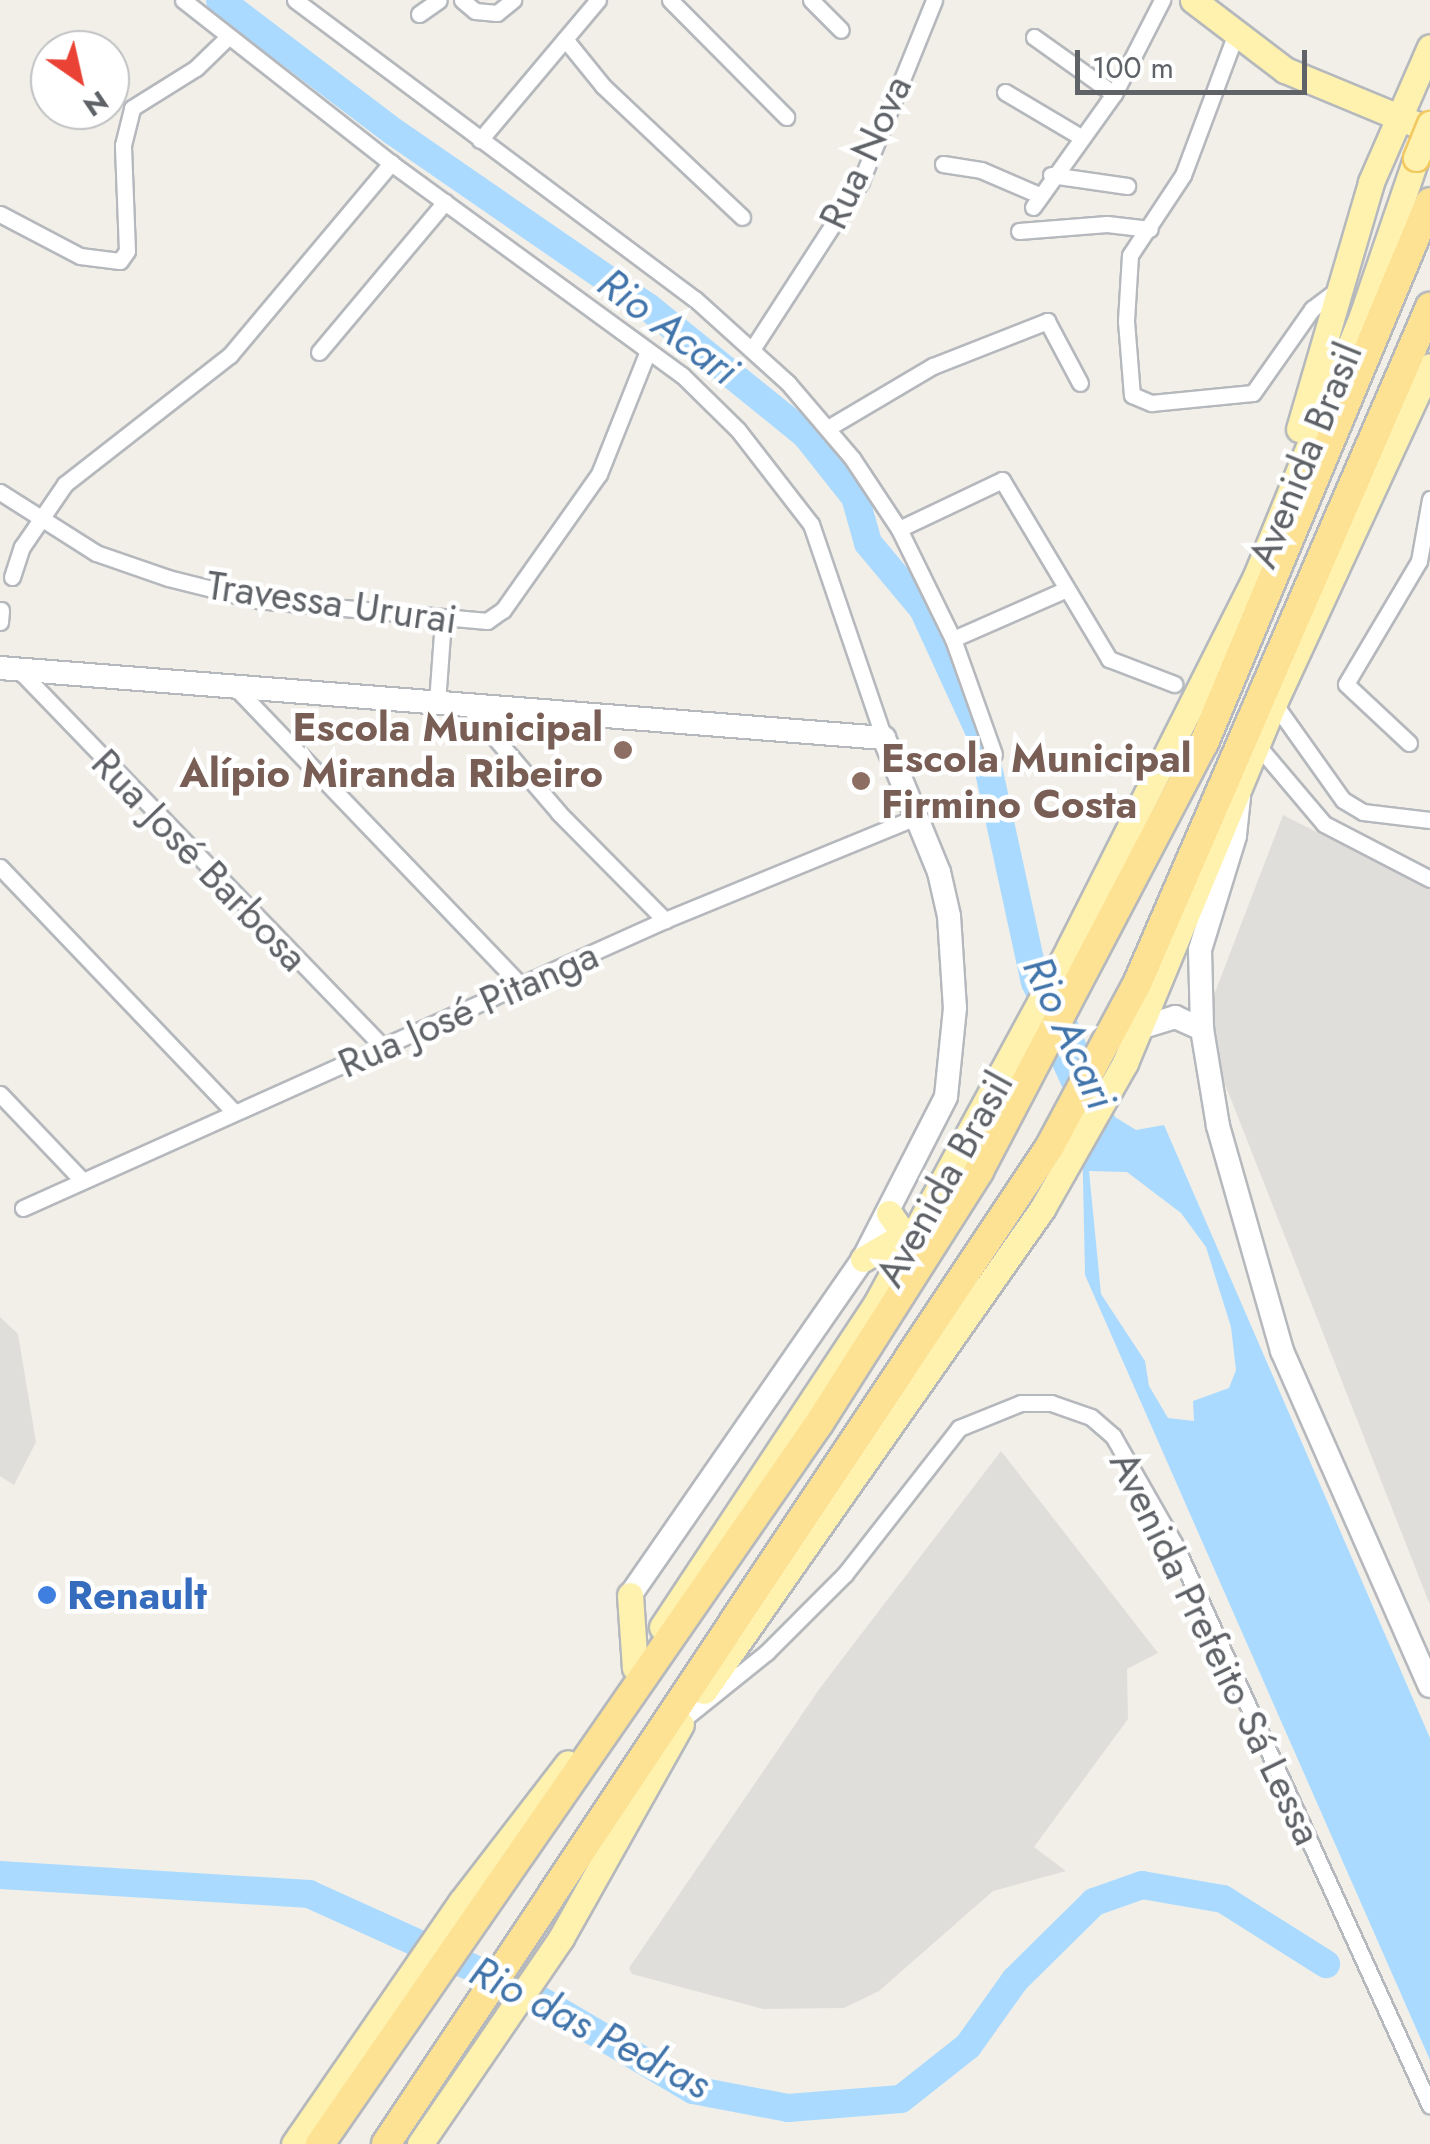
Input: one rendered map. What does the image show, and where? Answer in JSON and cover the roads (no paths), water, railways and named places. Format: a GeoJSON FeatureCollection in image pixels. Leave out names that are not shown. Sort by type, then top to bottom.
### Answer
{"type":"FeatureCollection","features":[{"type":"Feature","properties":{"kind":"highway","name":"Avenida Brasil"},"geometry":{"type":"LineString","coordinates":[[320,2144],[415,1987],[820,1422],[1016,1104],[1210,728],[1430,202]]}},
{"type":"Feature","properties":{"kind":"highway","name":"Avenida Brasil"},"geometry":{"type":"LineString","coordinates":[[386,2144],[1058,1157],[1230,776],[1430,307]]}},
{"type":"Feature","properties":{"kind":"main road"},"geometry":{"type":"LineString","coordinates":[[1193,0],[1235,36],[1285,70],[1397,117],[1430,126]]}},
{"type":"Feature","properties":{"kind":"main road"},"geometry":{"type":"LineString","coordinates":[[1269,543],[1342,286],[1397,117],[1430,46]]}},
{"type":"Feature","properties":{"kind":"main road","name":"Avenida Brasil"},"geometry":{"type":"LineString","coordinates":[[470,1909],[827,1381],[904,1224],[1004,1070],[1069,948],[1269,543],[1362,316],[1430,126]]}},
{"type":"Feature","properties":{"kind":"main road","name":"Avenida Brasil"},"geometry":{"type":"LineString","coordinates":[[420,2144],[546,1961],[685,1718],[1058,1157],[1126,1063],[1240,796],[1274,704],[1430,366]]}},
{"type":"Feature","properties":{"kind":"main road"},"geometry":{"type":"LineString","coordinates":[[1369,500],[1430,403]]}},
{"type":"Feature","properties":{"kind":"main road"},"geometry":{"type":"LineString","coordinates":[[863,1259],[904,1224]]}},
{"type":"Feature","properties":{"kind":"main road"},"geometry":{"type":"LineString","coordinates":[[630,1595],[635,1668]]}},
{"type":"Feature","properties":{"kind":"main road","name":"Avenida Brasil"},"geometry":{"type":"LineString","coordinates":[[294,2144],[415,1987]]}},
{"type":"Feature","properties":{"kind":"street"},"geometry":{"type":"LineString","coordinates":[[182,0],[391,163],[648,350],[738,430],[810,524],[949,916],[953,1065],[904,1224]]}},
{"type":"Feature","properties":{"kind":"street"},"geometry":{"type":"LineString","coordinates":[[295,0],[753,348],[828,428],[899,529],[953,639],[994,754]]}},
{"type":"Feature","properties":{"kind":"street"},"geometry":{"type":"LineString","coordinates":[[419,14],[439,0]]}},
{"type":"Feature","properties":{"kind":"street"},"geometry":{"type":"LineString","coordinates":[[462,0],[475,11],[497,13],[513,0]]}},
{"type":"Feature","properties":{"kind":"street"},"geometry":{"type":"LineString","coordinates":[[480,140],[598,0]]}},
{"type":"Feature","properties":{"kind":"street"},"geometry":{"type":"LineString","coordinates":[[670,0],[786,118]]}},
{"type":"Feature","properties":{"kind":"street"},"geometry":{"type":"LineString","coordinates":[[810,0],[841,30]]}},
{"type":"Feature","properties":{"kind":"street","name":"Rua Nova"},"geometry":{"type":"LineString","coordinates":[[753,348],[860,181],[934,0]]}},
{"type":"Feature","properties":{"kind":"street"},"geometry":{"type":"LineString","coordinates":[[944,164],[982,170],[1035,200],[1114,94],[1162,0]]}},
{"type":"Feature","properties":{"kind":"street"},"geometry":{"type":"LineString","coordinates":[[1235,36],[1183,175],[1128,269],[1132,395],[1151,403],[1253,393],[1312,309],[1342,286]]}},
{"type":"Feature","properties":{"kind":"street"},"geometry":{"type":"LineString","coordinates":[[0,214],[80,256],[120,261],[127,251],[123,145],[132,108],[196,68],[228,37]]}},
{"type":"Feature","properties":{"kind":"street"},"geometry":{"type":"LineString","coordinates":[[1034,37],[1114,94]]}},
{"type":"Feature","properties":{"kind":"street"},"geometry":{"type":"LineString","coordinates":[[565,39],[616,99],[742,217]]}},
{"type":"Feature","properties":{"kind":"street"},"geometry":{"type":"LineString","coordinates":[[1005,92],[1079,136]]}},
{"type":"Feature","properties":{"kind":"street"},"geometry":{"type":"LineString","coordinates":[[12,577],[38,522],[77,471],[230,355],[391,163]]}},
{"type":"Feature","properties":{"kind":"street"},"geometry":{"type":"LineString","coordinates":[[1051,174],[1127,186]]}},
{"type":"Feature","properties":{"kind":"street"},"geometry":{"type":"LineString","coordinates":[[319,352],[445,202]]}},
{"type":"Feature","properties":{"kind":"street"},"geometry":{"type":"LineString","coordinates":[[1018,231],[1107,224],[1150,229]]}},
{"type":"Feature","properties":{"kind":"street"},"geometry":{"type":"LineString","coordinates":[[828,428],[933,366],[1047,321],[1080,383]]}},
{"type":"Feature","properties":{"kind":"street","name":"Travessa Ururai"},"geometry":{"type":"LineString","coordinates":[[0,492],[38,522],[122,564],[209,588],[443,620],[486,621],[503,610],[599,474],[648,350]]}},
{"type":"Feature","properties":{"kind":"street"},"geometry":{"type":"LineString","coordinates":[[899,529],[996,480],[1006,484],[1113,662],[1174,684]]}},
{"type":"Feature","properties":{"kind":"street"},"geometry":{"type":"LineString","coordinates":[[1409,742],[1346,684],[1419,561],[1430,499]]}},
{"type":"Feature","properties":{"kind":"street"},"geometry":{"type":"LineString","coordinates":[[953,639],[1068,589]]}},
{"type":"Feature","properties":{"kind":"street"},"geometry":{"type":"LineString","coordinates":[[437,702],[443,620]]}},
{"type":"Feature","properties":{"kind":"street"},"geometry":{"type":"LineString","coordinates":[[10,669],[230,682],[884,738]]}},
{"type":"Feature","properties":{"kind":"street","name":"Rua José Barbosa"},"geometry":{"type":"LineString","coordinates":[[10,669],[384,1048]]}},
{"type":"Feature","properties":{"kind":"street"},"geometry":{"type":"LineString","coordinates":[[230,682],[524,988]]}},
{"type":"Feature","properties":{"kind":"street"},"geometry":{"type":"LineString","coordinates":[[466,704],[559,812],[665,920]]}},
{"type":"Feature","properties":{"kind":"street"},"geometry":{"type":"LineString","coordinates":[[1274,704],[1343,800],[1363,812],[1430,820]]}},
{"type":"Feature","properties":{"kind":"street"},"geometry":{"type":"LineString","coordinates":[[1259,747],[1324,824],[1430,878]]}},
{"type":"Feature","properties":{"kind":"street"},"geometry":{"type":"LineString","coordinates":[[1240,796],[1235,836],[1200,950],[1202,1028],[1236,1201],[1282,1352],[1430,1686]]}},
{"type":"Feature","properties":{"kind":"street","name":"Rua José Pitanga"},"geometry":{"type":"LineString","coordinates":[[24,1208],[81,1178],[524,988],[665,920],[916,818]]}},
{"type":"Feature","properties":{"kind":"street"},"geometry":{"type":"LineString","coordinates":[[0,867],[234,1112]]}},
{"type":"Feature","properties":{"kind":"street"},"geometry":{"type":"LineString","coordinates":[[1143,1027],[1175,1018],[1202,1028]]}},
{"type":"Feature","properties":{"kind":"street"},"geometry":{"type":"LineString","coordinates":[[0,1094],[81,1178]]}},
{"type":"Feature","properties":{"kind":"street"},"geometry":{"type":"LineString","coordinates":[[630,1595],[863,1259]]}},
{"type":"Feature","properties":{"kind":"street","name":"Avenida Prefeito Sá Lessa"},"geometry":{"type":"LineString","coordinates":[[685,1718],[767,1652],[845,1574],[959,1428],[986,1412],[1050,1403],[1092,1417],[1134,1470],[1174,1543],[1430,2106]]}},
{"type":"Feature","properties":{"kind":"water"},"geometry":{"type":"Polygon","coordinates":[[[1051,954],[1115,1117],[1136,1130],[1164,1125],[1430,1738],[1430,2060],[1085,1275],[1082,1131],[1034,1025],[1029,992],[1051,954]],[[1089,1171],[1101,1294],[1145,1361],[1149,1386],[1168,1418],[1194,1421],[1193,1401],[1229,1388],[1236,1370],[1231,1327],[1206,1247],[1181,1213],[1127,1172],[1089,1171]]]}},
{"type":"Feature","properties":{"kind":"waterway","name":"Rio Acari"},"geometry":{"type":"LineString","coordinates":[[220,0],[394,132],[648,307],[806,435],[855,497],[868,543],[923,609],[981,735],[1035,982],[1050,1013]]}},
{"type":"Feature","properties":{"kind":"waterway","name":"Rio das Pedras"},"geometry":{"type":"LineString","coordinates":[[0,1875],[309,1894],[530,1994],[693,2090],[788,2108],[901,2099],[968,2046],[1015,1980],[1094,1902],[1142,1885],[1223,1899],[1326,1964]]}},
{"type":"Feature","properties":{"kind":"place","name":"Escola Municipal Alípio Miranda Ribeiro"},"geometry":{"type":"Point","coordinates":[623,750]}},
{"type":"Feature","properties":{"kind":"place","name":"Escola Municipal Firmino Costa"},"geometry":{"type":"Point","coordinates":[861,781]}},
{"type":"Feature","properties":{"kind":"place","name":"Renault"},"geometry":{"type":"Point","coordinates":[47,1595]}}]}
